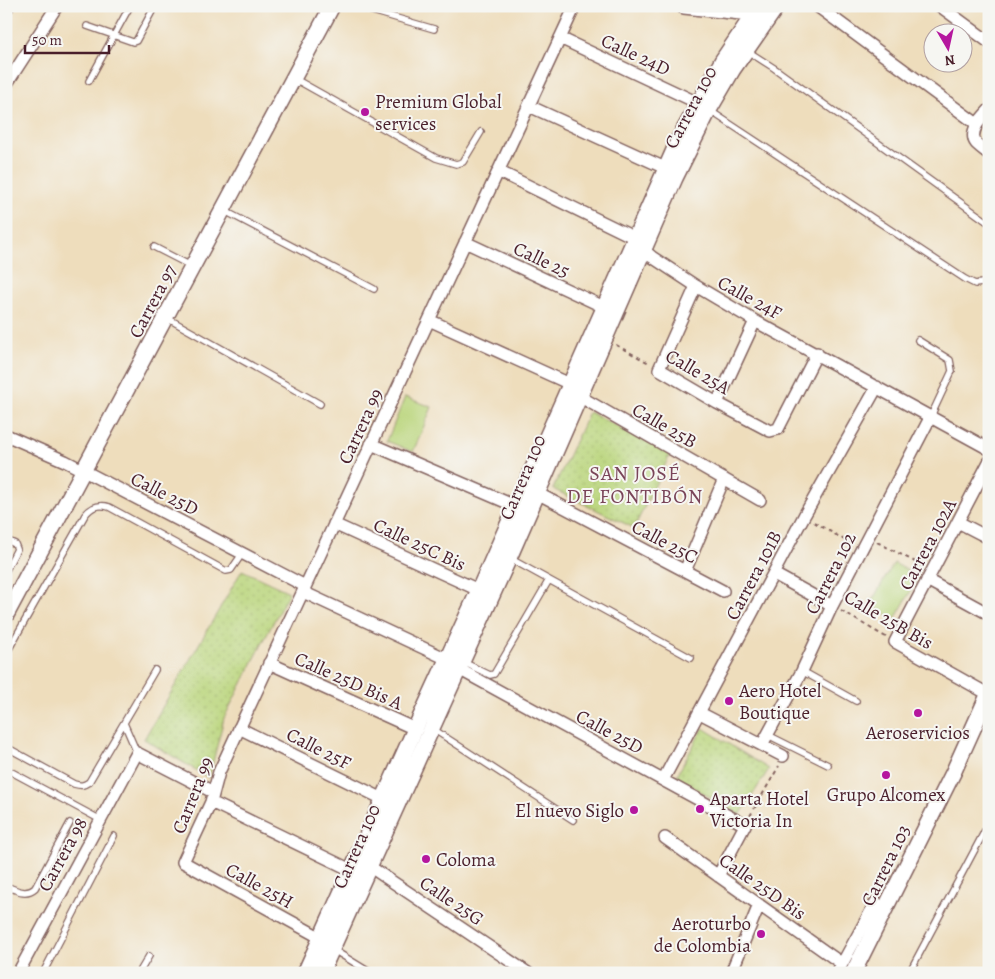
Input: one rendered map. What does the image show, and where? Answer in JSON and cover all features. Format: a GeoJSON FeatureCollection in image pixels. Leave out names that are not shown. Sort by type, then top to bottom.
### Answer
{"type":"FeatureCollection","features":[{"type":"Feature","properties":{"kind":"main road","name":"Carrera 97"},"geometry":{"type":"LineString","coordinates":[[7,610],[332,6]]}},
{"type":"Feature","properties":{"kind":"main road"},"geometry":{"type":"LineString","coordinates":[[684,6],[764,10]]}},
{"type":"Feature","properties":{"kind":"main road","name":"Carrera 100"},"geometry":{"type":"LineString","coordinates":[[305,973],[321,938],[431,727],[455,663],[485,593],[515,506],[574,390],[605,339],[665,168],[703,106],[746,50],[764,10]]}},
{"type":"Feature","properties":{"kind":"main road","name":"Carrera 100"},"geometry":{"type":"LineString","coordinates":[[485,593],[509,558],[537,493],[604,308],[679,169],[722,61],[764,10]]}},
{"type":"Feature","properties":{"kind":"main road","name":"Carrera 100"},"geometry":{"type":"LineString","coordinates":[[321,973],[332,949],[359,864],[383,800],[415,728],[455,663]]}},
{"type":"Feature","properties":{"kind":"main road","name":"Carrera 103"},"geometry":{"type":"LineString","coordinates":[[844,970],[953,773],[988,694]]}},
{"type":"Feature","properties":{"kind":"street"},"geometry":{"type":"LineString","coordinates":[[7,82],[57,6]]}},
{"type":"Feature","properties":{"kind":"street","name":"Carrera 99"},"geometry":{"type":"LineString","coordinates":[[183,862],[212,797],[219,772],[239,728],[575,6]]}},
{"type":"Feature","properties":{"kind":"street"},"geometry":{"type":"LineString","coordinates":[[817,6],[977,124]]}},
{"type":"Feature","properties":{"kind":"street"},"geometry":{"type":"LineString","coordinates":[[940,6],[989,42]]}},
{"type":"Feature","properties":{"kind":"street","name":"Calle 24D"},"geometry":{"type":"LineString","coordinates":[[560,38],[703,106]]}},
{"type":"Feature","properties":{"kind":"street"},"geometry":{"type":"LineString","coordinates":[[529,106],[665,168]]}},
{"type":"Feature","properties":{"kind":"street"},"geometry":{"type":"LineString","coordinates":[[989,110],[977,124],[974,137],[975,142],[989,154]]}},
{"type":"Feature","properties":{"kind":"street","name":"Calle 24F"},"geometry":{"type":"LineString","coordinates":[[498,171],[630,235],[638,246],[696,286],[755,321],[817,353],[989,449]]}},
{"type":"Feature","properties":{"kind":"street","name":"Calle 25"},"geometry":{"type":"LineString","coordinates":[[465,242],[604,308]]}},
{"type":"Feature","properties":{"kind":"street"},"geometry":{"type":"LineString","coordinates":[[659,369],[696,286]]}},
{"type":"Feature","properties":{"kind":"street","name":"Calle 25B"},"geometry":{"type":"LineString","coordinates":[[429,320],[574,390],[760,500]]}},
{"type":"Feature","properties":{"kind":"street"},"geometry":{"type":"LineString","coordinates":[[717,403],[755,321]]}},
{"type":"Feature","properties":{"kind":"street","name":"Calle 25A"},"geometry":{"type":"LineString","coordinates":[[659,369],[717,403],[770,431],[774,431],[778,429],[817,353]]}},
{"type":"Feature","properties":{"kind":"street","name":"Carrera 101B"},"geometry":{"type":"LineString","coordinates":[[663,780],[804,516],[877,388]]}},
{"type":"Feature","properties":{"kind":"street","name":"Carrera 102"},"geometry":{"type":"LineString","coordinates":[[765,740],[931,416]]}},
{"type":"Feature","properties":{"kind":"street","name":"Calle 25D"},"geometry":{"type":"LineString","coordinates":[[6,435],[83,471],[242,554],[304,589],[455,663],[745,825]]}},
{"type":"Feature","properties":{"kind":"street"},"geometry":{"type":"LineString","coordinates":[[372,444],[515,506]]}},
{"type":"Feature","properties":{"kind":"street","name":"Carrera 102A"},"geometry":{"type":"LineString","coordinates":[[895,642],[989,462]]}},
{"type":"Feature","properties":{"kind":"street"},"geometry":{"type":"LineString","coordinates":[[685,571],[724,479]]}},
{"type":"Feature","properties":{"kind":"street","name":"Calle 25C"},"geometry":{"type":"LineString","coordinates":[[537,493],[723,591]]}},
{"type":"Feature","properties":{"kind":"street"},"geometry":{"type":"LineString","coordinates":[[958,522],[989,538]]}},
{"type":"Feature","properties":{"kind":"street","name":"Calle 25C Bis"},"geometry":{"type":"LineString","coordinates":[[334,524],[485,593]]}},
{"type":"Feature","properties":{"kind":"street","name":"Calle 25B Bis"},"geometry":{"type":"LineString","coordinates":[[774,574],[832,606]]}},
{"type":"Feature","properties":{"kind":"street"},"geometry":{"type":"LineString","coordinates":[[930,576],[989,614]]}},
{"type":"Feature","properties":{"kind":"street","name":"Calle 25B Bis"},"geometry":{"type":"LineString","coordinates":[[895,642],[988,694]]}},
{"type":"Feature","properties":{"kind":"street","name":"Calle 25D Bis A"},"geometry":{"type":"LineString","coordinates":[[269,664],[415,728]]}},
{"type":"Feature","properties":{"kind":"street"},"geometry":{"type":"LineString","coordinates":[[700,713],[765,740],[783,756]]}},
{"type":"Feature","properties":{"kind":"street","name":"Calle 25F"},"geometry":{"type":"LineString","coordinates":[[239,728],[383,800]]}},
{"type":"Feature","properties":{"kind":"street","name":"Calle 25G"},"geometry":{"type":"LineString","coordinates":[[137,753],[212,797],[359,864],[528,973]]}},
{"type":"Feature","properties":{"kind":"street","name":"Carrera 98"},"geometry":{"type":"LineString","coordinates":[[18,973],[137,753]]}},
{"type":"Feature","properties":{"kind":"street"},"geometry":{"type":"LineString","coordinates":[[718,876],[745,825]]}},
{"type":"Feature","properties":{"kind":"street","name":"Calle 25D Bis"},"geometry":{"type":"LineString","coordinates":[[665,838],[759,905],[844,970]]}},
{"type":"Feature","properties":{"kind":"street","name":"Calle 25H"},"geometry":{"type":"LineString","coordinates":[[183,862],[321,938]]}},
{"type":"Feature","properties":{"kind":"street"},"geometry":{"type":"LineString","coordinates":[[844,970],[876,902]]}},
{"type":"Feature","properties":{"kind":"street"},"geometry":{"type":"LineString","coordinates":[[731,973],[759,905]]}},
{"type":"Feature","properties":{"kind":"lane"},"geometry":{"type":"LineString","coordinates":[[89,81],[130,6]]}},
{"type":"Feature","properties":{"kind":"lane"},"geometry":{"type":"LineString","coordinates":[[87,26],[133,42],[136,41],[155,6]]}},
{"type":"Feature","properties":{"kind":"lane"},"geometry":{"type":"LineString","coordinates":[[355,6],[434,28]]}},
{"type":"Feature","properties":{"kind":"lane"},"geometry":{"type":"LineString","coordinates":[[746,50],[989,222]]}},
{"type":"Feature","properties":{"kind":"lane"},"geometry":{"type":"LineString","coordinates":[[294,79],[436,158],[456,164],[463,162],[481,132]]}},
{"type":"Feature","properties":{"kind":"lane"},"geometry":{"type":"LineString","coordinates":[[703,106],[965,279],[975,284],[989,282]]}},
{"type":"Feature","properties":{"kind":"lane"},"geometry":{"type":"LineString","coordinates":[[223,210],[374,290]]}},
{"type":"Feature","properties":{"kind":"lane"},"geometry":{"type":"LineString","coordinates":[[154,247],[193,267]]}},
{"type":"Feature","properties":{"kind":"lane"},"geometry":{"type":"LineString","coordinates":[[166,317],[320,404]]}},
{"type":"Feature","properties":{"kind":"lane"},"geometry":{"type":"LineString","coordinates":[[918,340],[952,363],[952,371],[931,416]]}},
{"type":"Feature","properties":{"kind":"lane"},"geometry":{"type":"LineString","coordinates":[[6,654],[85,515],[94,506],[102,505],[109,507],[226,571],[232,570],[242,554]]}},
{"type":"Feature","properties":{"kind":"lane"},"geometry":{"type":"LineString","coordinates":[[6,540],[15,544],[17,549],[6,570]]}},
{"type":"Feature","properties":{"kind":"lane"},"geometry":{"type":"LineString","coordinates":[[509,558],[691,658]]}},
{"type":"Feature","properties":{"kind":"lane"},"geometry":{"type":"LineString","coordinates":[[455,663],[490,675],[494,674],[549,580]]}},
{"type":"Feature","properties":{"kind":"lane"},"geometry":{"type":"LineString","coordinates":[[6,747],[74,784],[81,786],[89,782],[155,670]]}},
{"type":"Feature","properties":{"kind":"lane"},"geometry":{"type":"LineString","coordinates":[[802,671],[856,701]]}},
{"type":"Feature","properties":{"kind":"lane"},"geometry":{"type":"LineString","coordinates":[[124,723],[137,753]]}},
{"type":"Feature","properties":{"kind":"lane"},"geometry":{"type":"LineString","coordinates":[[431,727],[574,820]]}},
{"type":"Feature","properties":{"kind":"lane"},"geometry":{"type":"LineString","coordinates":[[765,740],[828,765]]}},
{"type":"Feature","properties":{"kind":"lane"},"geometry":{"type":"LineString","coordinates":[[6,769],[101,820]]}},
{"type":"Feature","properties":{"kind":"lane"},"geometry":{"type":"LineString","coordinates":[[6,886],[20,892],[31,891],[35,888],[70,823]]}},
{"type":"Feature","properties":{"kind":"lane"},"geometry":{"type":"LineString","coordinates":[[909,973],[989,823]]}},
{"type":"Feature","properties":{"kind":"lane"},"geometry":{"type":"LineString","coordinates":[[43,973],[114,836]]}},
{"type":"Feature","properties":{"kind":"lane"},"geometry":{"type":"LineString","coordinates":[[332,949],[371,973]]}},
{"type":"Feature","properties":{"kind":"lane"},"geometry":{"type":"LineString","coordinates":[[139,973],[149,956]]}},
{"type":"Feature","properties":{"kind":"path","name":"Calle 25A"},"geometry":{"type":"LineString","coordinates":[[605,339],[659,369]]}},
{"type":"Feature","properties":{"kind":"path"},"geometry":{"type":"LineString","coordinates":[[804,516],[862,550]]}},
{"type":"Feature","properties":{"kind":"path"},"geometry":{"type":"LineString","coordinates":[[868,537],[930,576]]}},
{"type":"Feature","properties":{"kind":"path","name":"Calle 25B Bis"},"geometry":{"type":"LineString","coordinates":[[832,606],[895,642]]}},
{"type":"Feature","properties":{"kind":"path"},"geometry":{"type":"LineString","coordinates":[[745,825],[783,756]]}},
{"type":"Feature","properties":{"kind":"green space"},"geometry":{"type":"Polygon","coordinates":[[[405,397],[432,407],[413,452],[387,441],[405,397]]]}},
{"type":"Feature","properties":{"kind":"green space"},"geometry":{"type":"Polygon","coordinates":[[[589,412],[671,453],[634,528],[553,489],[589,412]]]}},
{"type":"Feature","properties":{"kind":"green space"},"geometry":{"type":"Polygon","coordinates":[[[894,563],[919,577],[895,619],[870,604],[894,563]]]}},
{"type":"Feature","properties":{"kind":"green space"},"geometry":{"type":"Polygon","coordinates":[[[242,570],[289,592],[224,718],[209,778],[144,739],[242,570]]]}},
{"type":"Feature","properties":{"kind":"green space"},"geometry":{"type":"Polygon","coordinates":[[[703,728],[769,769],[740,815],[676,777],[703,728]]]}},
{"type":"Feature","properties":{"kind":"place","name":"Premium Global services"},"geometry":{"type":"Point","coordinates":[365,112]}},
{"type":"Feature","properties":{"kind":"place","name":"Aero Hotel Boutique"},"geometry":{"type":"Point","coordinates":[729,701]}},
{"type":"Feature","properties":{"kind":"place","name":"Aeroservicios"},"geometry":{"type":"Point","coordinates":[918,713]}},
{"type":"Feature","properties":{"kind":"place","name":"Grupo Alcomex"},"geometry":{"type":"Point","coordinates":[886,775]}},
{"type":"Feature","properties":{"kind":"place","name":"Aparta Hotel Victoria In"},"geometry":{"type":"Point","coordinates":[700,809]}},
{"type":"Feature","properties":{"kind":"place","name":"El nuevo Siglo"},"geometry":{"type":"Point","coordinates":[634,810]}},
{"type":"Feature","properties":{"kind":"place","name":"Coloma"},"geometry":{"type":"Point","coordinates":[426,859]}},
{"type":"Feature","properties":{"kind":"place","name":"Aeroturbo de Colombia"},"geometry":{"type":"Point","coordinates":[761,934]}},
{"type":"Feature","properties":{"kind":"district","name":"SAN JOSÉ DE FONTIBÓN"},"geometry":{"type":"Point","coordinates":[635,484]}}]}
